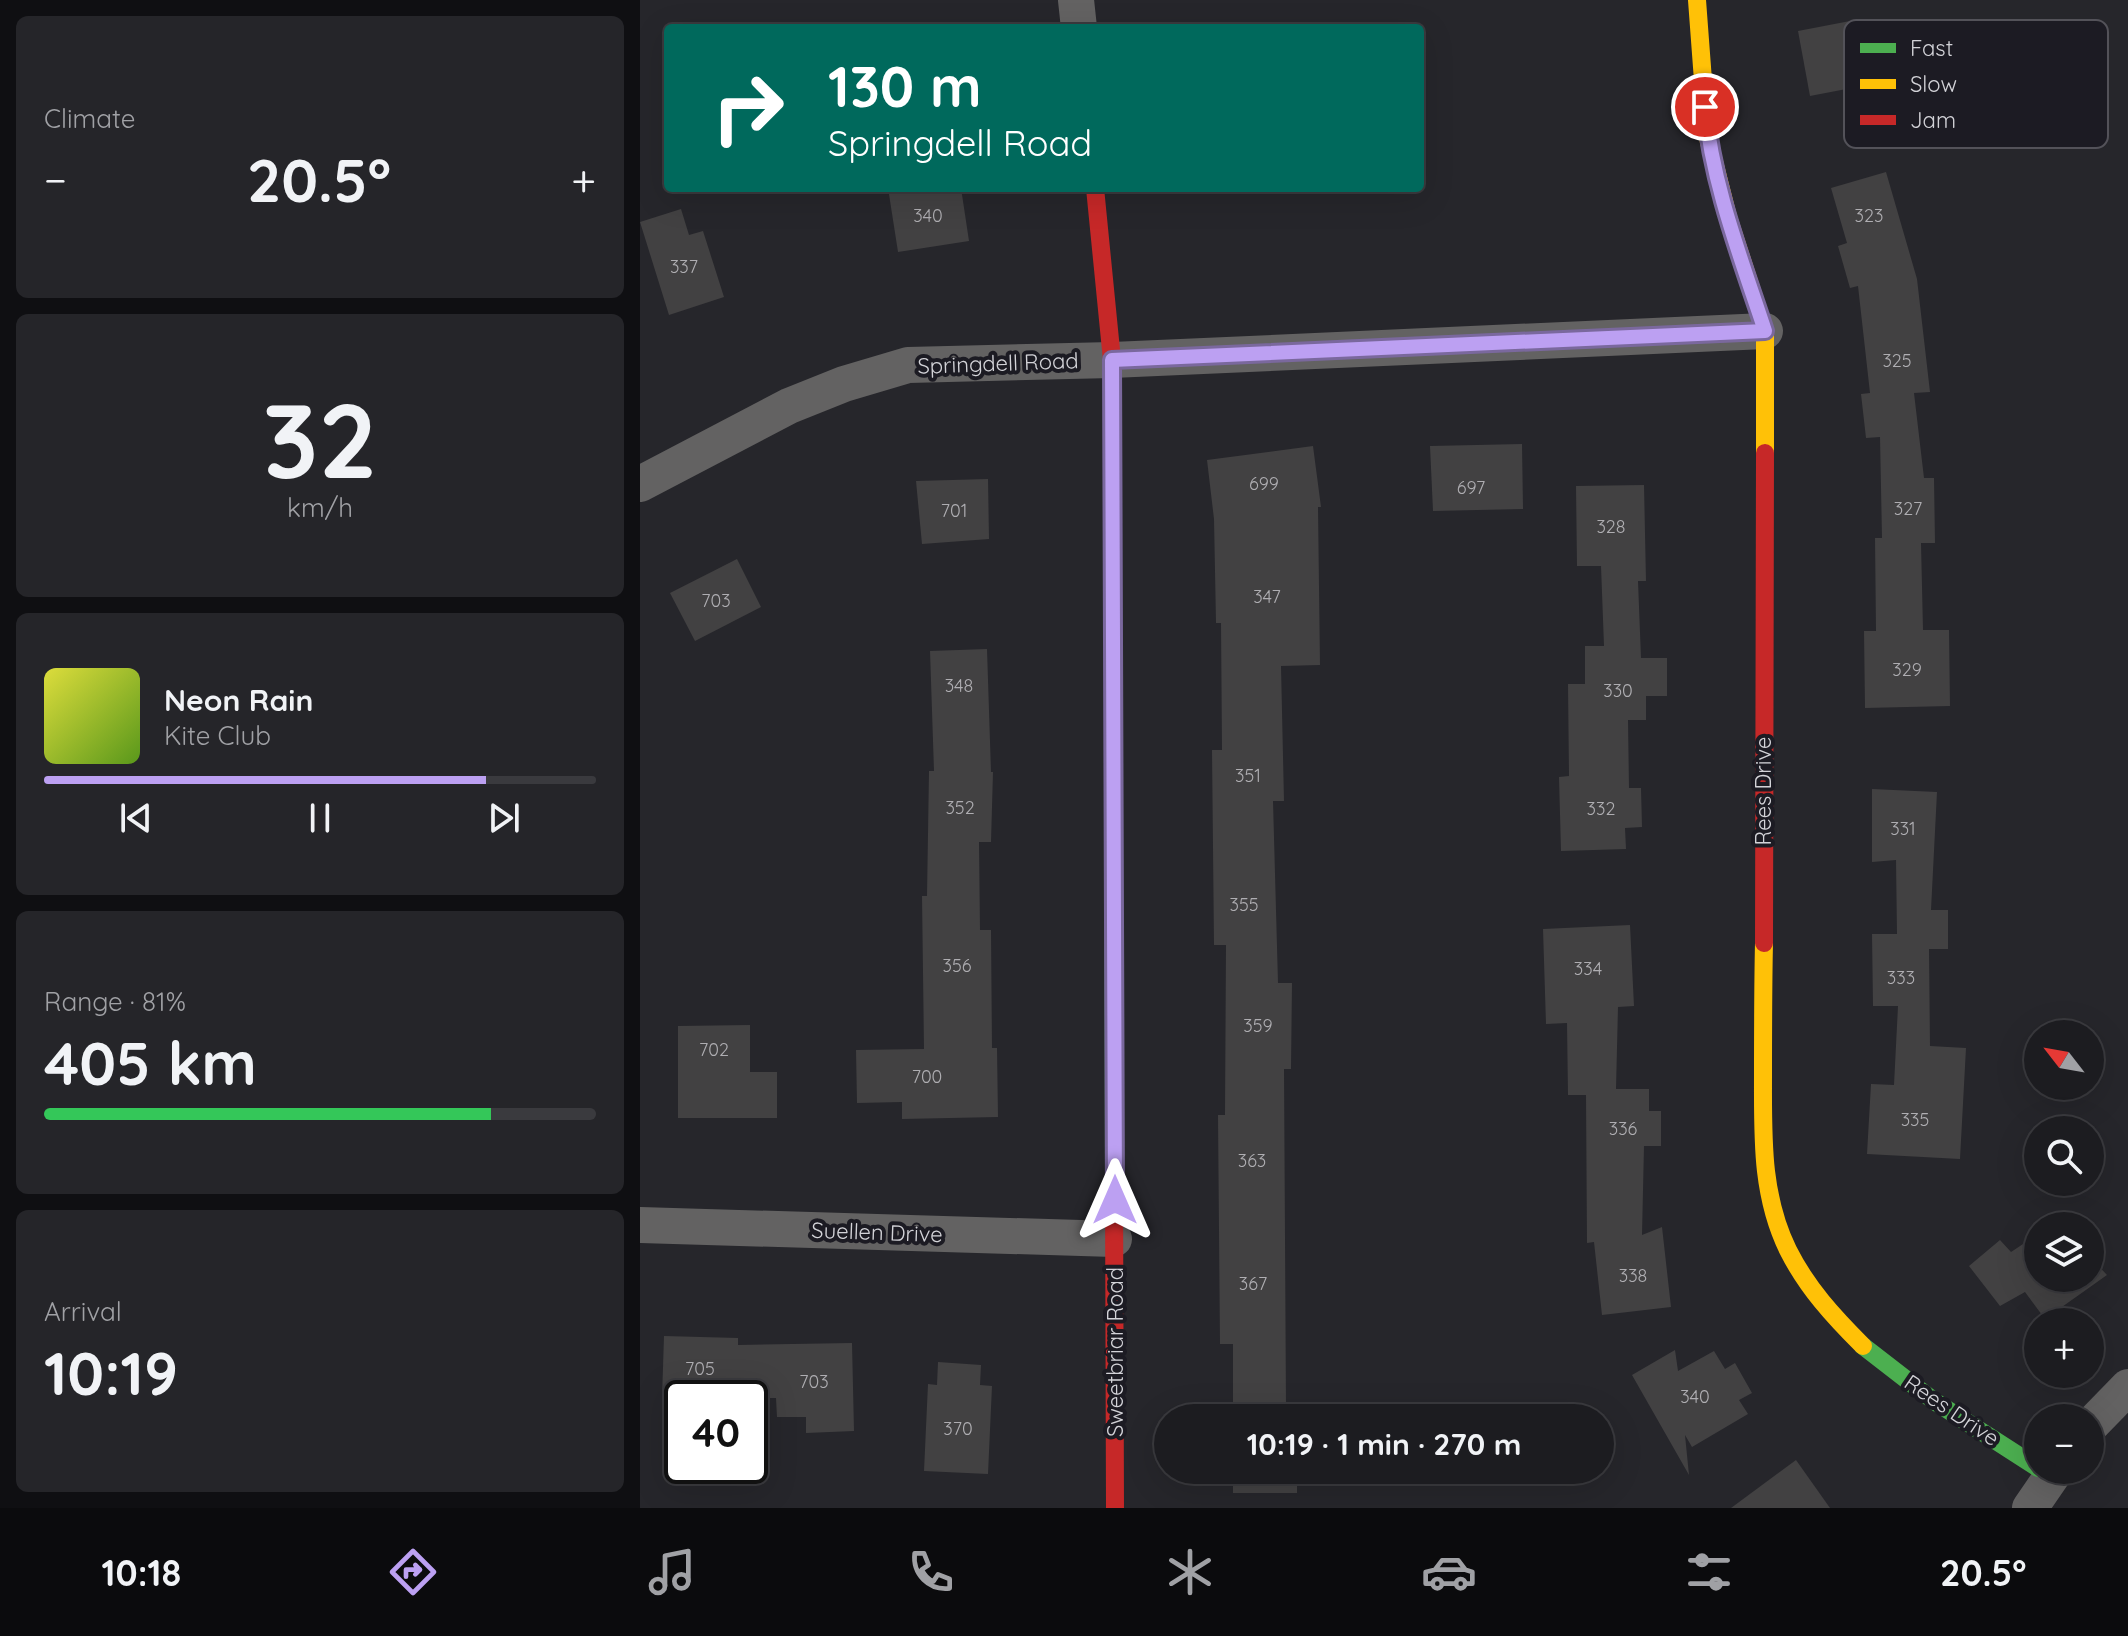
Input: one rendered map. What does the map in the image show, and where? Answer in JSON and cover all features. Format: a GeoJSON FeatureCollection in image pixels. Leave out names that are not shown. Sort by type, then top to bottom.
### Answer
{"type":"FeatureCollection","features":[{"type":"Feature","properties":{"kind":"street"},"geometry":{"type":"LineString","coordinates":[[1076,0],[1079,24]]}},
{"type":"Feature","properties":{"kind":"street","name":"Rees Drive"},"geometry":{"type":"LineString","coordinates":[[1697,0],[1707,134],[1728,217],[1765,331],[1763,1161],[1771,1209],[1790,1256],[1802,1275],[1816,1296],[1853,1336],[1903,1377],[2024,1456]]}},
{"type":"Feature","properties":{"kind":"street","name":"Sweetbriar Road"},"geometry":{"type":"LineString","coordinates":[[1095,192],[1112,360],[1115,1508]]}},
{"type":"Feature","properties":{"kind":"street","name":"Springdell Road"},"geometry":{"type":"LineString","coordinates":[[645,469],[844,384],[908,365],[1112,360],[1765,331]]}},
{"type":"Feature","properties":{"kind":"street","name":"Suellen Drive"},"geometry":{"type":"LineString","coordinates":[[640,1225],[1114,1239]]}},
{"type":"Feature","properties":{"kind":"street"},"geometry":{"type":"LineString","coordinates":[[2104,1412],[2128,1387]]}},
{"type":"Feature","properties":{"kind":"street"},"geometry":{"type":"LineString","coordinates":[[2030,1508],[2041,1484]]}},
{"type":"Feature","properties":{"kind":"building"},"geometry":{"type":"Polygon","coordinates":[[[1844,22],[1844,89],[1810,96],[1798,31],[1844,22]]]}},
{"type":"Feature","properties":{"kind":"building"},"geometry":{"type":"Polygon","coordinates":[[[1886,172],[1917,279],[1930,392],[1914,393],[1924,478],[1934,478],[1935,543],[1921,543],[1923,630],[1949,630],[1950,706],[1865,708],[1864,631],[1876,631],[1875,538],[1882,538],[1880,437],[1866,438],[1861,394],[1870,393],[1858,286],[1850,288],[1838,246],[1847,243],[1831,188],[1886,172]]]}},
{"type":"Feature","properties":{"kind":"building"},"geometry":{"type":"Polygon","coordinates":[[[889,192],[962,192],[969,241],[898,252],[889,192]]]}},
{"type":"Feature","properties":{"kind":"building"},"geometry":{"type":"Polygon","coordinates":[[[681,209],[689,235],[703,231],[724,297],[669,315],[640,222],[681,209]]]}},
{"type":"Feature","properties":{"kind":"building"},"geometry":{"type":"Polygon","coordinates":[[[1522,444],[1523,509],[1433,511],[1430,446],[1522,444]]]}},
{"type":"Feature","properties":{"kind":"building"},"geometry":{"type":"Polygon","coordinates":[[[1313,446],[1321,507],[1318,507],[1320,665],[1281,666],[1284,801],[1273,801],[1278,983],[1292,983],[1291,1069],[1284,1069],[1286,1404],[1233,1404],[1233,1344],[1220,1344],[1218,1115],[1225,1115],[1226,945],[1214,945],[1212,750],[1222,750],[1221,623],[1216,623],[1214,519],[1207,460],[1313,446]]]}},
{"type":"Feature","properties":{"kind":"building"},"geometry":{"type":"Polygon","coordinates":[[[988,479],[989,539],[922,544],[916,481],[988,479]]]}},
{"type":"Feature","properties":{"kind":"building"},"geometry":{"type":"Polygon","coordinates":[[[1644,485],[1646,581],[1638,581],[1641,658],[1667,658],[1667,696],[1646,696],[1646,720],[1628,720],[1629,788],[1641,788],[1642,827],[1625,828],[1626,849],[1561,851],[1559,777],[1569,776],[1568,684],[1585,684],[1585,646],[1604,646],[1601,566],[1577,566],[1576,486],[1644,485]]]}},
{"type":"Feature","properties":{"kind":"building"},"geometry":{"type":"Polygon","coordinates":[[[737,559],[761,607],[695,641],[670,593],[737,559]]]}},
{"type":"Feature","properties":{"kind":"building"},"geometry":{"type":"Polygon","coordinates":[[[987,649],[993,772],[991,842],[979,842],[980,930],[991,930],[992,1048],[997,1048],[998,1117],[902,1119],[902,1102],[857,1103],[856,1050],[924,1049],[922,896],[927,896],[929,771],[934,771],[930,651],[987,649]]]}},
{"type":"Feature","properties":{"kind":"building"},"geometry":{"type":"Polygon","coordinates":[[[1872,789],[1937,792],[1931,910],[1948,910],[1948,949],[1929,949],[1930,1046],[1966,1048],[1960,1159],[1867,1154],[1871,1084],[1894,1085],[1898,1006],[1873,1006],[1872,934],[1897,934],[1896,860],[1872,862],[1872,789]]]}},
{"type":"Feature","properties":{"kind":"building"},"geometry":{"type":"Polygon","coordinates":[[[1630,925],[1634,1006],[1618,1007],[1616,1089],[1649,1089],[1649,1111],[1661,1111],[1661,1146],[1644,1146],[1642,1235],[1662,1227],[1671,1307],[1602,1315],[1594,1242],[1587,1243],[1586,1095],[1568,1095],[1567,1023],[1546,1024],[1543,929],[1630,925]]]}},
{"type":"Feature","properties":{"kind":"building"},"geometry":{"type":"Polygon","coordinates":[[[750,1025],[750,1072],[777,1072],[777,1118],[678,1118],[678,1026],[750,1025]]]}},
{"type":"Feature","properties":{"kind":"building"},"geometry":{"type":"Polygon","coordinates":[[[2000,1240],[2011,1252],[2024,1243],[2025,1292],[2000,1306],[1969,1266],[2000,1240]]]}},
{"type":"Feature","properties":{"kind":"building"},"geometry":{"type":"Polygon","coordinates":[[[2025,1292],[2083,1292],[2060,1308],[2037,1308],[2025,1292]]]}},
{"type":"Feature","properties":{"kind":"building"},"geometry":{"type":"Polygon","coordinates":[[[664,1336],[738,1338],[738,1345],[852,1343],[854,1431],[806,1433],[806,1417],[777,1417],[776,1398],[768,1398],[768,1380],[664,1380],[662,1398],[664,1336]]]}},
{"type":"Feature","properties":{"kind":"building"},"geometry":{"type":"Polygon","coordinates":[[[1675,1350],[1678,1371],[1714,1351],[1725,1369],[1735,1363],[1752,1393],[1739,1400],[1748,1414],[1692,1447],[1685,1435],[1689,1475],[1632,1375],[1675,1350]]]}},
{"type":"Feature","properties":{"kind":"building"},"geometry":{"type":"Polygon","coordinates":[[[938,1362],[981,1365],[980,1385],[992,1386],[988,1474],[924,1471],[928,1384],[937,1385],[938,1362]]]}},
{"type":"Feature","properties":{"kind":"building"},"geometry":{"type":"Polygon","coordinates":[[[1796,1460],[1830,1508],[1731,1508],[1796,1460]]]}},
{"type":"Feature","properties":{"kind":"building"},"geometry":{"type":"Polygon","coordinates":[[[1233,1484],[1297,1484],[1297,1493],[1233,1493],[1233,1484]]]}},
{"type":"Feature","properties":{"kind":"traffic: fast"},"geometry":{"type":"LineString","coordinates":[[1113,626],[1114,1180]]}},
{"type":"Feature","properties":{"kind":"traffic: fast"},"geometry":{"type":"LineString","coordinates":[[1863,1346],[1934,1401],[2024,1459]]}},
{"type":"Feature","properties":{"kind":"traffic: slow"},"geometry":{"type":"LineString","coordinates":[[1697,0],[1707,134],[1728,217],[1765,331],[1765,453]]}},
{"type":"Feature","properties":{"kind":"traffic: slow"},"geometry":{"type":"LineString","coordinates":[[1764,943],[1764,1144],[1773,1208],[1788,1250],[1804,1277],[1863,1346]]}},
{"type":"Feature","properties":{"kind":"traffic: jam"},"geometry":{"type":"LineString","coordinates":[[1095,192],[1112,360],[1113,626]]}},
{"type":"Feature","properties":{"kind":"traffic: jam"},"geometry":{"type":"LineString","coordinates":[[1764,943],[1765,453]]}},
{"type":"Feature","properties":{"kind":"traffic: jam"},"geometry":{"type":"LineString","coordinates":[[1114,1180],[1115,1508]]}},
{"type":"Feature","properties":{"kind":"route"},"geometry":{"type":"LineString","coordinates":[[1115,1200],[1112,360],[1765,331],[1728,217],[1707,134],[1705,107]]}}]}
